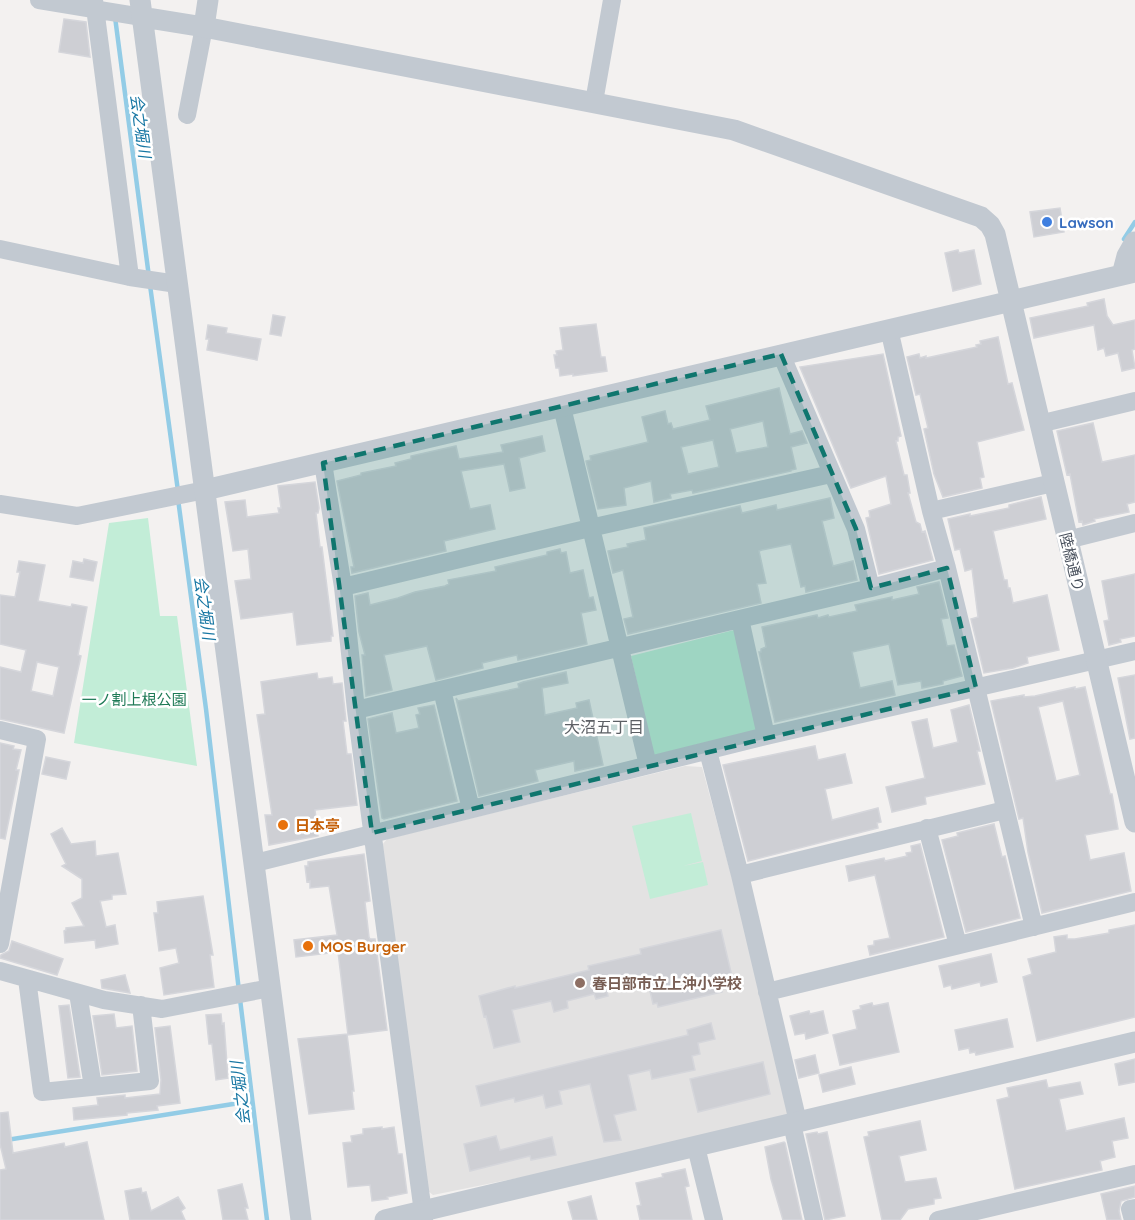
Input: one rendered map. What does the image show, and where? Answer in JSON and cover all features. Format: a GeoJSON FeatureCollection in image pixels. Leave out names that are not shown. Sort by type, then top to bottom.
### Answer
{"type":"FeatureCollection","features":[{"type":"Feature","properties":{"kind":"street"},"geometry":{"type":"LineString","coordinates":[[39,0],[95,5],[119,15],[141,9],[177,284],[197,492],[255,863],[262,990],[301,1220]]}},
{"type":"Feature","properties":{"kind":"street"},"geometry":{"type":"LineString","coordinates":[[187,115],[208,0]]}},
{"type":"Feature","properties":{"kind":"street"},"geometry":{"type":"LineString","coordinates":[[594,102],[612,0]]}},
{"type":"Feature","properties":{"kind":"street"},"geometry":{"type":"LineString","coordinates":[[95,5],[130,277]]}},
{"type":"Feature","properties":{"kind":"street","name":"陸橋通り"},"geometry":{"type":"LineString","coordinates":[[141,9],[204,27],[734,130],[981,217],[990,225],[995,234],[1012,300],[1039,424],[1096,660],[1130,783],[1135,822]]}},
{"type":"Feature","properties":{"kind":"street"},"geometry":{"type":"LineString","coordinates":[[0,504],[77,516],[197,492],[1129,273],[1127,256],[1135,243]]}},
{"type":"Feature","properties":{"kind":"street"},"geometry":{"type":"LineString","coordinates":[[0,249],[130,277],[177,284]]}},
{"type":"Feature","properties":{"kind":"street"},"geometry":{"type":"LineString","coordinates":[[889,329],[931,512],[947,568],[1034,927]]}},
{"type":"Feature","properties":{"kind":"street"},"geometry":{"type":"LineString","coordinates":[[781,354],[856,529],[871,588]]}},
{"type":"Feature","properties":{"kind":"street"},"geometry":{"type":"LineString","coordinates":[[1039,424],[1135,401]]}},
{"type":"Feature","properties":{"kind":"street"},"geometry":{"type":"LineString","coordinates":[[562,407],[648,765]]}},
{"type":"Feature","properties":{"kind":"street"},"geometry":{"type":"LineString","coordinates":[[323,463],[343,587],[356,710],[424,1216]]}},
{"type":"Feature","properties":{"kind":"street"},"geometry":{"type":"LineString","coordinates":[[343,587],[831,474]]}},
{"type":"Feature","properties":{"kind":"street"},"geometry":{"type":"LineString","coordinates":[[931,512],[1053,483]]}},
{"type":"Feature","properties":{"kind":"street"},"geometry":{"type":"LineString","coordinates":[[1067,540],[1135,523]]}},
{"type":"Feature","properties":{"kind":"street"},"geometry":{"type":"LineString","coordinates":[[356,710],[947,568]]}},
{"type":"Feature","properties":{"kind":"street"},"geometry":{"type":"LineString","coordinates":[[740,619],[766,735]]}},
{"type":"Feature","properties":{"kind":"street"},"geometry":{"type":"LineString","coordinates":[[255,863],[766,735],[1135,651]]}},
{"type":"Feature","properties":{"kind":"street"},"geometry":{"type":"LineString","coordinates":[[442,690],[471,809]]}},
{"type":"Feature","properties":{"kind":"street"},"geometry":{"type":"LineString","coordinates":[[0,730],[36,739],[0,944]]}},
{"type":"Feature","properties":{"kind":"street"},"geometry":{"type":"LineString","coordinates":[[708,751],[767,992],[814,1220]]}},
{"type":"Feature","properties":{"kind":"street"},"geometry":{"type":"LineString","coordinates":[[740,875],[1005,810]]}},
{"type":"Feature","properties":{"kind":"street"},"geometry":{"type":"LineString","coordinates":[[927,828],[958,945]]}},
{"type":"Feature","properties":{"kind":"street"},"geometry":{"type":"LineString","coordinates":[[767,992],[1135,902]]}},
{"type":"Feature","properties":{"kind":"street"},"geometry":{"type":"LineString","coordinates":[[0,971],[104,1000],[162,1008],[262,990]]}},
{"type":"Feature","properties":{"kind":"street"},"geometry":{"type":"LineString","coordinates":[[27,979],[42,1092],[150,1080],[141,1005]]}},
{"type":"Feature","properties":{"kind":"street"},"geometry":{"type":"LineString","coordinates":[[78,993],[93,1087]]}},
{"type":"Feature","properties":{"kind":"street"},"geometry":{"type":"LineString","coordinates":[[385,1220],[424,1216],[696,1147],[1135,1042]]}},
{"type":"Feature","properties":{"kind":"street"},"geometry":{"type":"LineString","coordinates":[[696,1147],[714,1220]]}},
{"type":"Feature","properties":{"kind":"street"},"geometry":{"type":"LineString","coordinates":[[938,1220],[1135,1174]]}},
{"type":"Feature","properties":{"kind":"street"},"geometry":{"type":"LineString","coordinates":[[1133,1220],[1131,1209],[1135,1208]]}},
{"type":"Feature","properties":{"kind":"highlighted area"},"geometry":{"type":"Polygon","coordinates":[[[781,354],[856,529],[871,588],[947,568],[976,688],[372,833],[323,463],[781,354]]]}},
{"type":"Feature","properties":{"kind":"shaded area","name":"春日部市立上沖小学校"},"geometry":{"type":"Polygon","coordinates":[[[685,766],[702,767],[798,1122],[433,1195],[427,1190],[382,845],[387,839],[685,766]]]}},
{"type":"Feature","properties":{"kind":"green space","name":"一ノ割上根公園"},"geometry":{"type":"Polygon","coordinates":[[[148,518],[160,616],[177,616],[197,766],[74,743],[109,523],[148,518]]]}},
{"type":"Feature","properties":{"kind":"green space"},"geometry":{"type":"Polygon","coordinates":[[[734,630],[760,732],[654,756],[631,656],[734,630]]]}},
{"type":"Feature","properties":{"kind":"green space"},"geometry":{"type":"Polygon","coordinates":[[[691,813],[702,861],[683,866],[703,862],[708,885],[650,899],[632,826],[691,813]]]}},
{"type":"Feature","properties":{"kind":"building"},"geometry":{"type":"Polygon","coordinates":[[[64,19],[86,22],[90,57],[59,52],[64,19]]]}},
{"type":"Feature","properties":{"kind":"building","name":"Lawson"},"geometry":{"type":"Polygon","coordinates":[[[1060,208],[1064,232],[1034,237],[1030,212],[1060,208]]]}},
{"type":"Feature","properties":{"kind":"building"},"geometry":{"type":"Polygon","coordinates":[[[958,250],[959,253],[974,250],[981,284],[953,291],[945,253],[958,250]]]}},
{"type":"Feature","properties":{"kind":"building"},"geometry":{"type":"Polygon","coordinates":[[[1104,299],[1107,316],[1113,325],[1135,320],[1135,349],[1132,350],[1135,368],[1122,371],[1118,353],[1106,356],[1104,348],[1098,350],[1094,325],[1034,338],[1030,318],[1088,306],[1087,303],[1104,299]]]}},
{"type":"Feature","properties":{"kind":"building"},"geometry":{"type":"Polygon","coordinates":[[[273,315],[285,317],[281,336],[270,334],[273,315]]]}},
{"type":"Feature","properties":{"kind":"building"},"geometry":{"type":"Polygon","coordinates":[[[596,324],[601,357],[605,357],[607,371],[560,376],[554,355],[557,355],[556,351],[563,350],[560,328],[596,324]]]}},
{"type":"Feature","properties":{"kind":"building"},"geometry":{"type":"Polygon","coordinates":[[[208,325],[227,328],[226,333],[261,339],[257,360],[207,350],[208,325]]]}},
{"type":"Feature","properties":{"kind":"building"},"geometry":{"type":"Polygon","coordinates":[[[998,337],[1008,384],[1012,383],[1024,430],[977,442],[984,477],[980,478],[982,488],[943,497],[934,474],[924,429],[928,428],[920,394],[916,395],[907,357],[919,354],[920,358],[926,356],[926,358],[977,347],[976,345],[981,344],[980,341],[998,337]]]}},
{"type":"Feature","properties":{"kind":"building"},"geometry":{"type":"Polygon","coordinates":[[[883,354],[901,436],[896,441],[904,475],[907,475],[910,493],[908,493],[916,522],[920,524],[922,532],[925,531],[933,560],[879,574],[866,518],[870,517],[869,511],[891,504],[886,476],[851,488],[800,367],[883,354]]]}},
{"type":"Feature","properties":{"kind":"building"},"geometry":{"type":"Polygon","coordinates":[[[779,388],[790,434],[802,431],[807,443],[791,447],[796,469],[693,493],[692,490],[670,494],[671,498],[654,502],[651,481],[624,488],[626,505],[598,509],[586,461],[591,460],[590,456],[648,442],[642,417],[665,411],[668,424],[671,423],[673,429],[710,420],[706,406],[779,388]],[[763,421],[730,429],[736,453],[768,447],[763,421]],[[713,440],[681,447],[688,474],[719,467],[713,440]]]}},
{"type":"Feature","properties":{"kind":"building"},"geometry":{"type":"Polygon","coordinates":[[[1093,423],[1102,462],[1135,455],[1135,502],[1127,504],[1129,512],[1094,519],[1095,521],[1083,525],[1082,521],[1079,522],[1070,474],[1067,475],[1057,431],[1093,423]]]}},
{"type":"Feature","properties":{"kind":"building"},"geometry":{"type":"Polygon","coordinates":[[[542,436],[545,451],[519,458],[525,488],[510,491],[504,464],[461,471],[470,509],[490,505],[495,529],[444,541],[446,551],[352,573],[351,567],[354,567],[337,481],[361,475],[361,473],[396,466],[395,463],[411,459],[411,456],[456,446],[459,459],[503,452],[501,445],[542,436]]]}},
{"type":"Feature","properties":{"kind":"building"},"geometry":{"type":"Polygon","coordinates":[[[315,482],[319,508],[316,513],[333,636],[331,636],[331,641],[297,645],[293,612],[241,619],[235,581],[251,579],[248,549],[233,551],[225,502],[245,500],[247,517],[279,513],[278,508],[281,508],[278,486],[315,482]]]}},
{"type":"Feature","properties":{"kind":"building"},"geometry":{"type":"Polygon","coordinates":[[[1041,497],[1046,519],[993,531],[1004,580],[1007,580],[1013,603],[1047,595],[1059,650],[1027,657],[1028,663],[1013,668],[984,673],[971,619],[978,617],[972,569],[965,571],[960,549],[955,550],[948,519],[1009,508],[1009,505],[1041,497]]]}},
{"type":"Feature","properties":{"kind":"building"},"geometry":{"type":"Polygon","coordinates":[[[830,498],[834,518],[822,521],[833,566],[853,561],[857,580],[806,592],[805,586],[801,587],[791,544],[762,550],[759,551],[766,583],[757,584],[761,603],[628,634],[624,619],[633,617],[623,570],[613,573],[608,551],[646,540],[644,528],[740,506],[742,513],[776,505],[777,510],[830,498]]]}},
{"type":"Feature","properties":{"kind":"building"},"geometry":{"type":"Polygon","coordinates":[[[560,549],[561,553],[566,552],[570,573],[583,570],[589,598],[593,597],[596,610],[581,613],[587,644],[518,660],[517,655],[482,663],[483,668],[436,680],[427,646],[384,655],[392,690],[366,696],[362,655],[365,655],[359,632],[355,596],[368,593],[370,605],[445,586],[449,584],[448,580],[496,571],[495,567],[547,555],[547,552],[560,549]]]}},
{"type":"Feature","properties":{"kind":"building"},"geometry":{"type":"Polygon","coordinates":[[[84,559],[97,562],[93,581],[70,577],[73,561],[83,563],[84,559]]]}},
{"type":"Feature","properties":{"kind":"building"},"geometry":{"type":"Polygon","coordinates":[[[19,561],[45,565],[38,601],[71,607],[72,604],[87,607],[78,655],[81,656],[64,733],[0,719],[0,667],[21,672],[26,650],[0,644],[0,595],[15,597],[20,572],[17,572],[19,561]],[[37,662],[31,691],[53,696],[59,667],[37,662]]]}},
{"type":"Feature","properties":{"kind":"building"},"geometry":{"type":"Polygon","coordinates":[[[1135,574],[1135,636],[1120,639],[1121,642],[1109,645],[1104,621],[1109,620],[1102,581],[1135,574]]]}},
{"type":"Feature","properties":{"kind":"building"},"geometry":{"type":"Polygon","coordinates":[[[939,582],[948,618],[941,619],[947,646],[954,645],[962,676],[943,681],[943,684],[922,688],[921,681],[898,685],[889,644],[852,652],[860,688],[892,681],[895,695],[775,722],[759,652],[766,647],[762,627],[817,615],[818,618],[828,615],[829,617],[857,611],[855,605],[919,594],[917,587],[939,582]]]}},
{"type":"Feature","properties":{"kind":"building"},"geometry":{"type":"Polygon","coordinates":[[[566,672],[568,683],[542,688],[545,715],[577,708],[576,703],[589,700],[603,765],[575,771],[574,761],[535,770],[538,781],[479,796],[456,698],[458,701],[519,688],[518,684],[523,682],[566,672]]]}},
{"type":"Feature","properties":{"kind":"building"},"geometry":{"type":"Polygon","coordinates":[[[317,673],[318,679],[332,677],[333,684],[342,683],[347,754],[351,754],[357,805],[315,810],[318,836],[269,845],[265,815],[272,815],[257,715],[265,714],[261,682],[317,673]]]}},
{"type":"Feature","properties":{"kind":"building"},"geometry":{"type":"Polygon","coordinates":[[[1135,675],[1135,738],[1130,739],[1118,678],[1135,675]]]}},
{"type":"Feature","properties":{"kind":"building"},"geometry":{"type":"Polygon","coordinates":[[[1085,687],[1110,794],[1112,794],[1118,829],[1085,835],[1090,860],[1124,853],[1131,891],[1042,913],[1023,818],[1019,819],[991,701],[1024,695],[1024,697],[1085,687]],[[1063,701],[1038,707],[1056,781],[1080,775],[1063,701]]]}},
{"type":"Feature","properties":{"kind":"building"},"geometry":{"type":"Polygon","coordinates":[[[434,705],[457,801],[384,819],[382,818],[368,719],[392,713],[396,733],[419,728],[416,715],[420,714],[418,708],[434,705]]]}},
{"type":"Feature","properties":{"kind":"building"},"geometry":{"type":"Polygon","coordinates":[[[969,705],[985,784],[925,797],[926,804],[892,812],[886,787],[925,778],[912,722],[927,719],[933,748],[958,742],[951,710],[969,705]]]}},
{"type":"Feature","properties":{"kind":"building"},"geometry":{"type":"Polygon","coordinates":[[[0,743],[21,750],[5,839],[0,838],[0,743]]]}},
{"type":"Feature","properties":{"kind":"building"},"geometry":{"type":"Polygon","coordinates":[[[815,746],[818,760],[845,754],[852,783],[825,789],[832,820],[878,808],[881,822],[877,823],[878,828],[748,861],[723,765],[815,746]]]}},
{"type":"Feature","properties":{"kind":"building"},"geometry":{"type":"Polygon","coordinates":[[[46,757],[70,762],[66,779],[42,774],[46,757]]]}},
{"type":"Feature","properties":{"kind":"building"},"geometry":{"type":"Polygon","coordinates":[[[994,824],[1002,857],[1005,856],[1020,918],[966,932],[942,840],[958,836],[957,833],[994,824]]]}},
{"type":"Feature","properties":{"kind":"building"},"geometry":{"type":"Polygon","coordinates":[[[62,828],[71,844],[95,841],[96,856],[118,853],[126,894],[112,895],[112,899],[100,901],[106,927],[115,925],[118,944],[96,948],[95,940],[65,943],[66,928],[84,926],[72,903],[82,898],[82,879],[62,866],[66,864],[51,834],[62,828]]]}},
{"type":"Feature","properties":{"kind":"building"},"geometry":{"type":"Polygon","coordinates":[[[920,844],[944,937],[870,955],[868,946],[874,945],[874,941],[890,938],[875,875],[849,881],[846,866],[907,856],[906,853],[912,852],[911,846],[920,844]]]}},
{"type":"Feature","properties":{"kind":"building"},"geometry":{"type":"Polygon","coordinates":[[[364,854],[370,901],[365,902],[369,937],[375,939],[387,1030],[348,1035],[338,952],[296,957],[294,940],[337,935],[329,886],[310,888],[305,866],[308,866],[308,862],[364,854]]]}},
{"type":"Feature","properties":{"kind":"building"},"geometry":{"type":"Polygon","coordinates":[[[203,896],[213,955],[210,955],[214,987],[164,995],[160,968],[179,963],[176,948],[159,951],[154,913],[158,913],[157,902],[203,896]]]}},
{"type":"Feature","properties":{"kind":"building"},"geometry":{"type":"Polygon","coordinates":[[[1135,925],[1135,1017],[1037,1041],[1023,977],[1032,974],[1028,959],[1056,952],[1054,937],[1067,935],[1067,939],[1075,939],[1109,933],[1109,930],[1135,925]]]}},
{"type":"Feature","properties":{"kind":"building"},"geometry":{"type":"Polygon","coordinates":[[[721,930],[734,985],[721,988],[722,992],[658,1007],[657,1003],[653,1004],[647,978],[606,988],[608,996],[596,999],[594,994],[567,1001],[568,1008],[554,1012],[551,1001],[512,1010],[520,1042],[494,1048],[479,996],[589,970],[588,966],[641,954],[640,949],[721,930]]]}},
{"type":"Feature","properties":{"kind":"building"},"geometry":{"type":"Polygon","coordinates":[[[12,941],[63,959],[57,975],[0,958],[9,951],[12,941]]]}},
{"type":"Feature","properties":{"kind":"building"},"geometry":{"type":"Polygon","coordinates":[[[991,954],[997,982],[981,986],[980,982],[952,989],[951,985],[944,987],[939,966],[991,954]]]}},
{"type":"Feature","properties":{"kind":"building"},"geometry":{"type":"Polygon","coordinates":[[[125,975],[130,993],[102,988],[101,980],[125,975]]]}},
{"type":"Feature","properties":{"kind":"building"},"geometry":{"type":"Polygon","coordinates":[[[872,1003],[873,1006],[888,1003],[899,1052],[840,1065],[833,1035],[857,1029],[853,1011],[861,1009],[860,1006],[872,1003]]]}},
{"type":"Feature","properties":{"kind":"building"},"geometry":{"type":"Polygon","coordinates":[[[69,1005],[80,1077],[68,1078],[59,1006],[69,1005]]]}},
{"type":"Feature","properties":{"kind":"building"},"geometry":{"type":"Polygon","coordinates":[[[809,1011],[810,1014],[823,1011],[828,1033],[806,1039],[805,1033],[795,1035],[790,1016],[809,1011]]]}},
{"type":"Feature","properties":{"kind":"building"},"geometry":{"type":"Polygon","coordinates":[[[114,1014],[116,1028],[132,1026],[137,1071],[102,1075],[93,1016],[114,1014]]]}},
{"type":"Feature","properties":{"kind":"building"},"geometry":{"type":"Polygon","coordinates":[[[221,1014],[222,1024],[224,1023],[228,1078],[216,1080],[206,1015],[221,1014]]]}},
{"type":"Feature","properties":{"kind":"building"},"geometry":{"type":"Polygon","coordinates":[[[1007,1019],[1013,1047],[976,1055],[975,1052],[970,1053],[969,1048],[959,1050],[955,1030],[1007,1019]]]}},
{"type":"Feature","properties":{"kind":"building"},"geometry":{"type":"Polygon","coordinates":[[[711,1023],[715,1039],[698,1043],[700,1054],[692,1056],[695,1070],[652,1079],[650,1070],[628,1075],[636,1110],[614,1115],[621,1140],[604,1142],[590,1084],[559,1091],[562,1104],[546,1108],[543,1095],[515,1102],[514,1098],[481,1106],[476,1086],[688,1035],[687,1030],[711,1023]]]}},
{"type":"Feature","properties":{"kind":"building"},"geometry":{"type":"Polygon","coordinates":[[[170,1026],[180,1103],[157,1106],[158,1110],[127,1113],[127,1115],[74,1120],[73,1108],[98,1105],[97,1098],[160,1094],[161,1080],[155,1028],[170,1026]]]}},
{"type":"Feature","properties":{"kind":"building"},"geometry":{"type":"Polygon","coordinates":[[[347,1034],[354,1109],[309,1114],[298,1039],[347,1034]]]}},
{"type":"Feature","properties":{"kind":"building"},"geometry":{"type":"Polygon","coordinates":[[[815,1055],[819,1073],[799,1078],[795,1060],[815,1055]]]}},
{"type":"Feature","properties":{"kind":"building"},"geometry":{"type":"Polygon","coordinates":[[[1135,1059],[1135,1082],[1119,1085],[1115,1064],[1135,1059]]]}},
{"type":"Feature","properties":{"kind":"building"},"geometry":{"type":"Polygon","coordinates":[[[763,1062],[770,1094],[698,1112],[690,1079],[763,1062]]]}},
{"type":"Feature","properties":{"kind":"building"},"geometry":{"type":"Polygon","coordinates":[[[851,1067],[855,1084],[823,1092],[819,1075],[851,1067]]]}},
{"type":"Feature","properties":{"kind":"building"},"geometry":{"type":"Polygon","coordinates":[[[1046,1080],[1048,1088],[1080,1082],[1083,1094],[1059,1099],[1066,1131],[1124,1118],[1128,1138],[1112,1141],[1115,1157],[1100,1161],[1102,1170],[1015,1189],[997,1100],[1009,1097],[1007,1088],[1046,1080]]]}},
{"type":"Feature","properties":{"kind":"building"},"geometry":{"type":"Polygon","coordinates":[[[8,1112],[13,1153],[64,1143],[65,1147],[87,1142],[104,1220],[0,1220],[0,1170],[6,1169],[0,1144],[0,1113],[8,1112]]]}},
{"type":"Feature","properties":{"kind":"building"},"geometry":{"type":"Polygon","coordinates":[[[920,1121],[926,1150],[899,1156],[905,1182],[936,1178],[941,1198],[934,1199],[934,1204],[908,1209],[900,1220],[882,1220],[864,1137],[869,1136],[868,1132],[920,1121]]]}},
{"type":"Feature","properties":{"kind":"building"},"geometry":{"type":"Polygon","coordinates":[[[382,1127],[382,1129],[394,1127],[398,1154],[402,1154],[407,1193],[372,1201],[370,1185],[348,1187],[343,1143],[352,1142],[351,1136],[363,1134],[363,1129],[382,1127]]]}},
{"type":"Feature","properties":{"kind":"building"},"geometry":{"type":"Polygon","coordinates":[[[817,1132],[818,1134],[827,1132],[845,1216],[825,1220],[806,1134],[817,1132]]]}},
{"type":"Feature","properties":{"kind":"building"},"geometry":{"type":"Polygon","coordinates":[[[496,1136],[500,1150],[552,1137],[556,1155],[531,1160],[530,1156],[470,1171],[464,1144],[496,1136]]]}},
{"type":"Feature","properties":{"kind":"building"},"geometry":{"type":"Polygon","coordinates":[[[784,1142],[802,1220],[783,1220],[771,1179],[765,1147],[784,1142]]]}},
{"type":"Feature","properties":{"kind":"building"},"geometry":{"type":"Polygon","coordinates":[[[685,1169],[689,1186],[685,1187],[692,1220],[640,1220],[637,1206],[641,1205],[636,1183],[685,1169]]]}},
{"type":"Feature","properties":{"kind":"building"},"geometry":{"type":"Polygon","coordinates":[[[242,1184],[248,1208],[245,1208],[248,1220],[223,1220],[218,1190],[242,1184]]]}},
{"type":"Feature","properties":{"kind":"building"},"geometry":{"type":"Polygon","coordinates":[[[1135,1186],[1135,1197],[1121,1201],[1119,1211],[1121,1220],[1107,1220],[1101,1194],[1135,1186]]]}},
{"type":"Feature","properties":{"kind":"building"},"geometry":{"type":"Polygon","coordinates":[[[141,1188],[142,1193],[146,1192],[151,1211],[178,1197],[185,1208],[181,1211],[185,1220],[130,1220],[125,1191],[141,1188]]]}},
{"type":"Feature","properties":{"kind":"building"},"geometry":{"type":"Polygon","coordinates":[[[591,1196],[597,1220],[573,1220],[568,1202],[591,1196]]]}},
{"type":"Feature","properties":{"kind":"waterway","name":"会之堀川"},"geometry":{"type":"LineString","coordinates":[[115,17],[149,277]]}},
{"type":"Feature","properties":{"kind":"waterway"},"geometry":{"type":"LineString","coordinates":[[1124,239],[1135,222]]}},
{"type":"Feature","properties":{"kind":"waterway","name":"会之堀川"},"geometry":{"type":"LineString","coordinates":[[150,285],[178,491]]}},
{"type":"Feature","properties":{"kind":"waterway","name":"会之堀川"},"geometry":{"type":"LineString","coordinates":[[178,499],[206,709],[239,991]]}},
{"type":"Feature","properties":{"kind":"waterway","name":"会之堀川"},"geometry":{"type":"LineString","coordinates":[[240,999],[267,1220]]}},
{"type":"Feature","properties":{"kind":"waterway"},"geometry":{"type":"LineString","coordinates":[[0,1141],[252,1101]]}},
{"type":"Feature","properties":{"kind":"place","name":"Lawson"},"geometry":{"type":"Point","coordinates":[1047,222]}},
{"type":"Feature","properties":{"kind":"place","name":"日本亭"},"geometry":{"type":"Point","coordinates":[283,825]}},
{"type":"Feature","properties":{"kind":"place","name":"MOS Burger"},"geometry":{"type":"Point","coordinates":[308,946]}},
{"type":"Feature","properties":{"kind":"place","name":"春日部市立上沖小学校"},"geometry":{"type":"Point","coordinates":[580,983]}},
{"type":"Feature","properties":{"kind":"district","name":"大沼五丁目"},"geometry":{"type":"Point","coordinates":[604,727]}}]}
